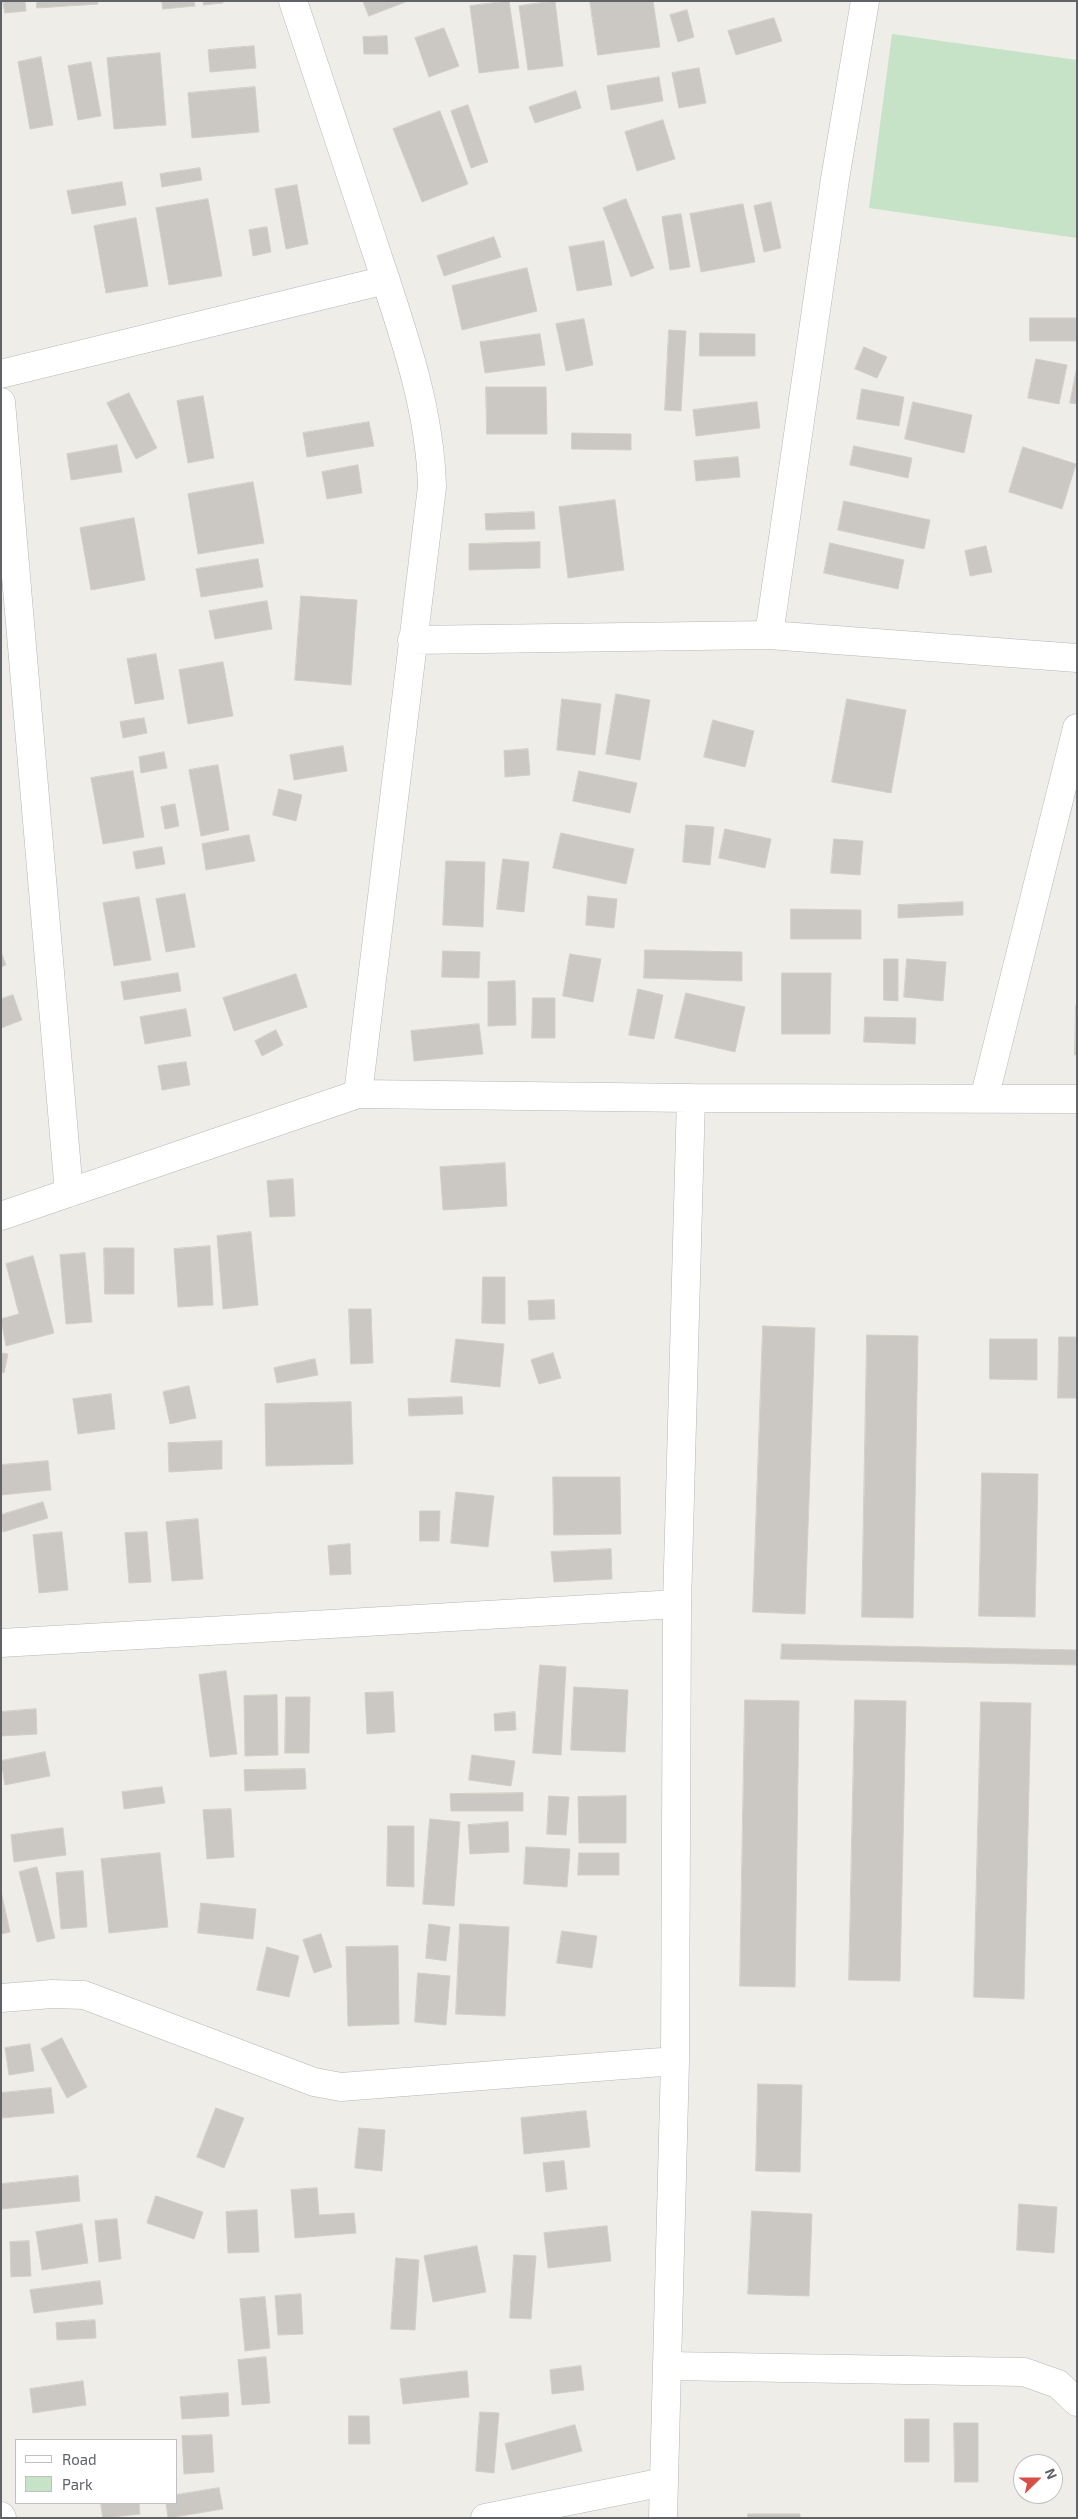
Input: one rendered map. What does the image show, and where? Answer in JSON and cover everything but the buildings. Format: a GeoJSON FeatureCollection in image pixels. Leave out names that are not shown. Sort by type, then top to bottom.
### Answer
{"type":"FeatureCollection","features":[{"type":"Feature","properties":{"kind":"street"},"geometry":{"type":"LineString","coordinates":[[293,1],[386,280],[426,417],[432,450],[432,487],[358,1094]]}},
{"type":"Feature","properties":{"kind":"street"},"geometry":{"type":"LineString","coordinates":[[769,635],[836,179],[865,1]]}},
{"type":"Feature","properties":{"kind":"street"},"geometry":{"type":"LineString","coordinates":[[1,374],[386,280]]}},
{"type":"Feature","properties":{"kind":"street"},"geometry":{"type":"LineString","coordinates":[[1,402],[69,1193]]}},
{"type":"Feature","properties":{"kind":"street"},"geometry":{"type":"LineString","coordinates":[[412,640],[769,635],[1077,658]]}},
{"type":"Feature","properties":{"kind":"street"},"geometry":{"type":"LineString","coordinates":[[984,1100],[1077,728]]}},
{"type":"Feature","properties":{"kind":"street"},"geometry":{"type":"LineString","coordinates":[[1,1216],[358,1094],[691,1098],[1077,1099]]}},
{"type":"Feature","properties":{"kind":"street"},"geometry":{"type":"LineString","coordinates":[[663,2518],[674,2061],[677,1604],[691,1098]]}},
{"type":"Feature","properties":{"kind":"street"},"geometry":{"type":"LineString","coordinates":[[1,1643],[677,1604]]}},
{"type":"Feature","properties":{"kind":"street"},"geometry":{"type":"LineString","coordinates":[[1,1998],[52,1994],[84,1995],[314,2082],[341,2087],[674,2061]]}},
{"type":"Feature","properties":{"kind":"street"},"geometry":{"type":"LineString","coordinates":[[668,2366],[1024,2372],[1058,2384],[1077,2402]]}},
{"type":"Feature","properties":{"kind":"street"},"geometry":{"type":"LineString","coordinates":[[484,2518],[664,2482]]}},
{"type":"Feature","properties":{"kind":"green space"},"geometry":{"type":"Polygon","coordinates":[[[892,34],[1077,60],[1077,238],[869,208],[892,34]]]}}]}
